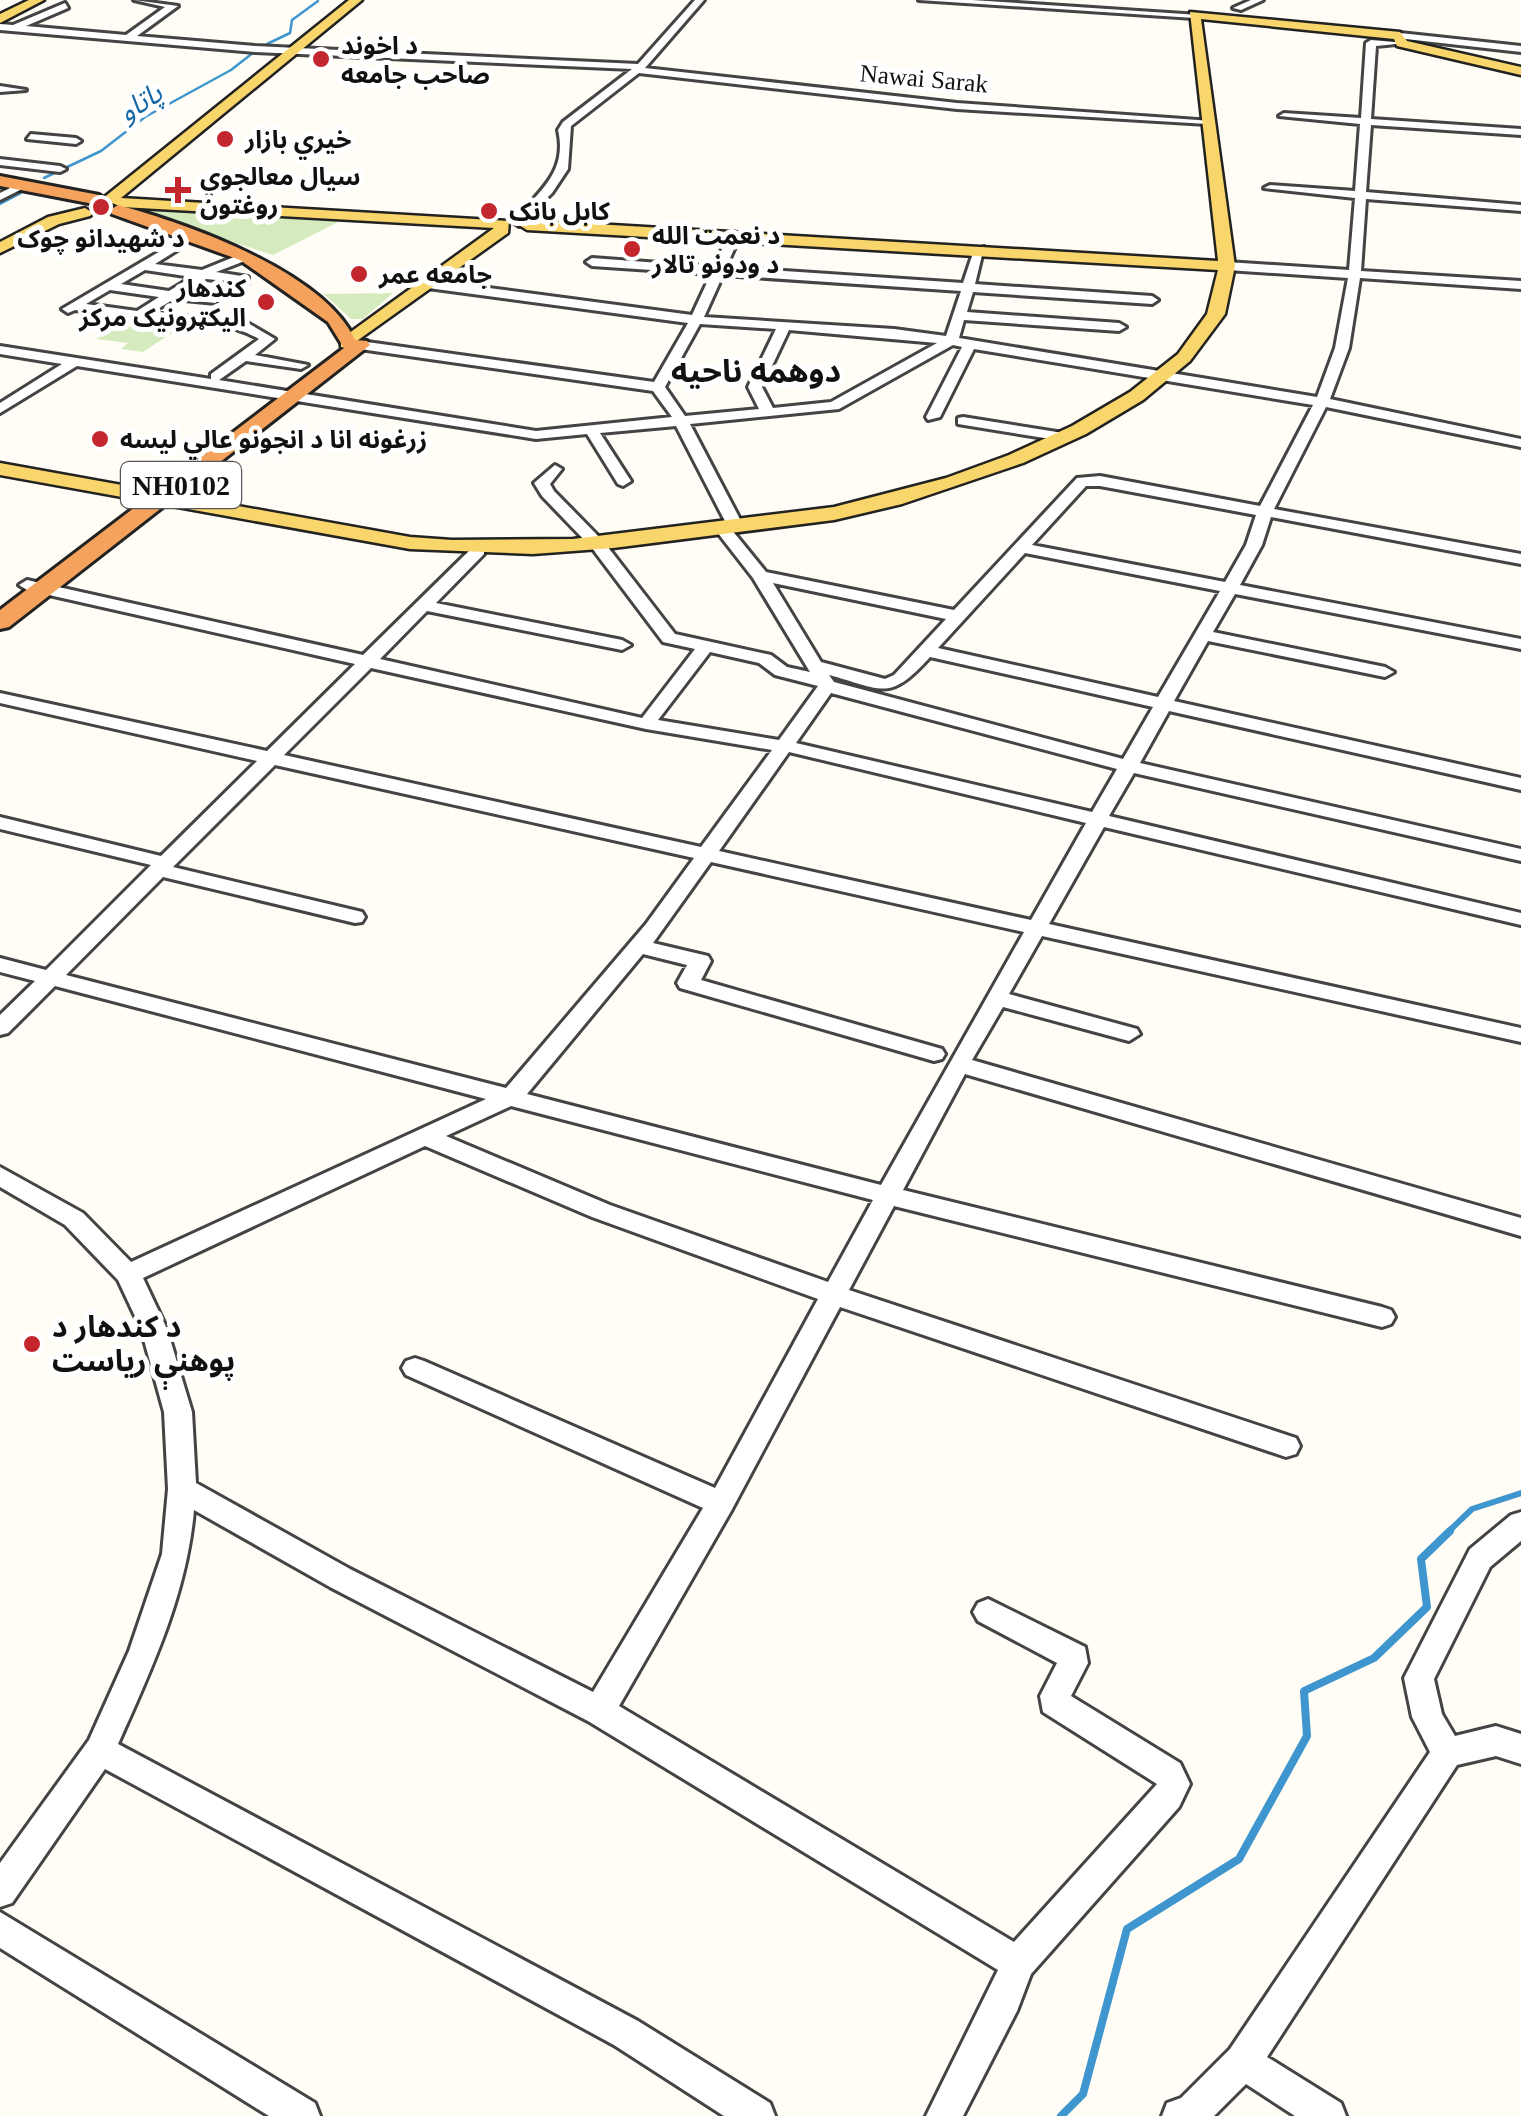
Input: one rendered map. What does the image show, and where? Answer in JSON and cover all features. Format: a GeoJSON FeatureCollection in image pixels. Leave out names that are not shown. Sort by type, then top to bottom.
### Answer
{"type":"FeatureCollection","features":[{"type":"Feature","properties":{"kind":"highway"},"geometry":{"type":"LineString","coordinates":[[4,188],[54,194],[80,210],[112,203]]}},
{"type":"Feature","properties":{"kind":"highway"},"geometry":{"type":"LineString","coordinates":[[4,188],[112,203],[248,270],[336,320],[354,344]]}},
{"type":"Feature","properties":{"kind":"highway","name":"NH0102"},"geometry":{"type":"LineString","coordinates":[[155,497],[284,390],[354,344]]}},
{"type":"Feature","properties":{"kind":"highway"},"geometry":{"type":"LineString","coordinates":[[0,605],[35,586],[155,497]]}},
{"type":"Feature","properties":{"kind":"highway"},"geometry":{"type":"LineString","coordinates":[[0,622],[35,586]]}},
{"type":"Feature","properties":{"kind":"main road"},"geometry":{"type":"LineString","coordinates":[[0,19],[38,0]]}},
{"type":"Feature","properties":{"kind":"main road"},"geometry":{"type":"LineString","coordinates":[[112,203],[356,0]]}},
{"type":"Feature","properties":{"kind":"main road"},"geometry":{"type":"LineString","coordinates":[[0,469],[410,543],[478,551],[598,545],[846,512],[947,484],[1103,418],[1163,378],[1192,350],[1216,318],[1228,290],[1227,266],[1193,7],[1400,40],[1521,71]]}},
{"type":"Feature","properties":{"kind":"main road"},"geometry":{"type":"LineString","coordinates":[[112,203],[1227,266]]}},
{"type":"Feature","properties":{"kind":"main road"},"geometry":{"type":"LineString","coordinates":[[0,231],[80,210]]}},
{"type":"Feature","properties":{"kind":"main road"},"geometry":{"type":"LineString","coordinates":[[0,248],[80,210]]}},
{"type":"Feature","properties":{"kind":"main road"},"geometry":{"type":"LineString","coordinates":[[354,344],[513,226]]}},
{"type":"Feature","properties":{"kind":"street"},"geometry":{"type":"LineString","coordinates":[[128,38],[173,6],[172,2],[138,0]]}},
{"type":"Feature","properties":{"kind":"street"},"geometry":{"type":"LineString","coordinates":[[513,226],[565,172],[570,150],[563,130],[567,124],[639,68],[700,0]]}},
{"type":"Feature","properties":{"kind":"street"},"geometry":{"type":"LineString","coordinates":[[923,0],[1193,7]]}},
{"type":"Feature","properties":{"kind":"street"},"geometry":{"type":"LineString","coordinates":[[1238,8],[1259,0]]}},
{"type":"Feature","properties":{"kind":"street"},"geometry":{"type":"LineString","coordinates":[[14,28],[65,6]]}},
{"type":"Feature","properties":{"kind":"street","name":"Nawai Sarak"},"geometry":{"type":"LineString","coordinates":[[0,27],[291,51],[639,68],[957,106],[1208,121]]}},
{"type":"Feature","properties":{"kind":"street"},"geometry":{"type":"LineString","coordinates":[[599,1710],[721,1503],[959,1064],[1230,589],[1254,545],[1265,511],[1322,402],[1342,348],[1355,274],[1371,43],[1400,40],[1521,48]]}},
{"type":"Feature","properties":{"kind":"street"},"geometry":{"type":"LineString","coordinates":[[0,89],[20,90]]}},
{"type":"Feature","properties":{"kind":"street"},"geometry":{"type":"LineString","coordinates":[[1284,116],[1521,132]]}},
{"type":"Feature","properties":{"kind":"street"},"geometry":{"type":"LineString","coordinates":[[31,137],[76,141]]}},
{"type":"Feature","properties":{"kind":"street"},"geometry":{"type":"LineString","coordinates":[[0,162],[60,169]]}},
{"type":"Feature","properties":{"kind":"street"},"geometry":{"type":"LineString","coordinates":[[1270,188],[1521,208]]}},
{"type":"Feature","properties":{"kind":"street"},"geometry":{"type":"LineString","coordinates":[[658,388],[696,320],[734,236]]}},
{"type":"Feature","properties":{"kind":"street"},"geometry":{"type":"LineString","coordinates":[[173,249],[67,310],[246,326],[268,339],[221,373],[284,390]]}},
{"type":"Feature","properties":{"kind":"street"},"geometry":{"type":"LineString","coordinates":[[0,350],[284,390],[536,435],[834,406],[951,341],[980,250]]}},
{"type":"Feature","properties":{"kind":"street"},"geometry":{"type":"LineString","coordinates":[[157,257],[248,270]]}},
{"type":"Feature","properties":{"kind":"street"},"geometry":{"type":"LineString","coordinates":[[592,262],[1152,300]]}},
{"type":"Feature","properties":{"kind":"street"},"geometry":{"type":"LineString","coordinates":[[138,316],[223,265]]}},
{"type":"Feature","properties":{"kind":"street"},"geometry":{"type":"LineString","coordinates":[[142,266],[204,275],[248,270]]}},
{"type":"Feature","properties":{"kind":"street"},"geometry":{"type":"LineString","coordinates":[[1227,266],[1521,285]]}},
{"type":"Feature","properties":{"kind":"street"},"geometry":{"type":"LineString","coordinates":[[176,321],[218,296],[248,270]]}},
{"type":"Feature","properties":{"kind":"street"},"geometry":{"type":"LineString","coordinates":[[126,276],[188,285],[218,296],[252,326]]}},
{"type":"Feature","properties":{"kind":"street"},"geometry":{"type":"LineString","coordinates":[[434,284],[696,320],[894,333],[951,341],[1322,402],[1521,443]]}},
{"type":"Feature","properties":{"kind":"street"},"geometry":{"type":"LineString","coordinates":[[107,286],[172,295],[218,296]]}},
{"type":"Feature","properties":{"kind":"street"},"geometry":{"type":"LineString","coordinates":[[92,296],[193,310]]}},
{"type":"Feature","properties":{"kind":"street"},"geometry":{"type":"LineString","coordinates":[[962,316],[1119,327]]}},
{"type":"Feature","properties":{"kind":"street"},"geometry":{"type":"LineString","coordinates":[[768,412],[754,387],[784,327]]}},
{"type":"Feature","properties":{"kind":"street"},"geometry":{"type":"LineString","coordinates":[[354,344],[658,388],[680,420],[728,526],[821,677],[1129,766],[1521,854]]}},
{"type":"Feature","properties":{"kind":"street"},"geometry":{"type":"LineString","coordinates":[[932,417],[970,344]]}},
{"type":"Feature","properties":{"kind":"street"},"geometry":{"type":"LineString","coordinates":[[243,357],[301,365]]}},
{"type":"Feature","properties":{"kind":"street"},"geometry":{"type":"LineString","coordinates":[[0,409],[74,362]]}},
{"type":"Feature","properties":{"kind":"street"},"geometry":{"type":"LineString","coordinates":[[963,421],[1062,437]]}},
{"type":"Feature","properties":{"kind":"street"},"geometry":{"type":"LineString","coordinates":[[591,430],[622,481]]}},
{"type":"Feature","properties":{"kind":"street"},"geometry":{"type":"LineString","coordinates":[[555,469],[542,483],[547,493],[598,545],[664,634],[678,641],[765,659],[782,671],[887,685],[900,679],[927,652],[1082,480],[1521,560]]}},
{"type":"Feature","properties":{"kind":"street"},"geometry":{"type":"LineString","coordinates":[[1018,547],[1521,644]]}},
{"type":"Feature","properties":{"kind":"street"},"geometry":{"type":"LineString","coordinates":[[0,1028],[478,551]]}},
{"type":"Feature","properties":{"kind":"street"},"geometry":{"type":"LineString","coordinates":[[760,576],[957,616]]}},
{"type":"Feature","properties":{"kind":"street"},"geometry":{"type":"LineString","coordinates":[[35,586],[646,724],[785,746],[1521,919]]}},
{"type":"Feature","properties":{"kind":"street"},"geometry":{"type":"LineString","coordinates":[[423,605],[622,645]]}},
{"type":"Feature","properties":{"kind":"street"},"geometry":{"type":"LineString","coordinates":[[1204,635],[1385,672]]}},
{"type":"Feature","properties":{"kind":"street"},"geometry":{"type":"LineString","coordinates":[[646,724],[705,646]]}},
{"type":"Feature","properties":{"kind":"street"},"geometry":{"type":"LineString","coordinates":[[927,652],[1521,784]]}},
{"type":"Feature","properties":{"kind":"street"},"geometry":{"type":"LineString","coordinates":[[128,1274],[422,1134],[512,1096],[638,946],[706,856],[785,746],[821,677]]}},
{"type":"Feature","properties":{"kind":"street"},"geometry":{"type":"LineString","coordinates":[[0,698],[1521,1035]]}},
{"type":"Feature","properties":{"kind":"street"},"geometry":{"type":"LineString","coordinates":[[0,823],[355,917]]}},
{"type":"Feature","properties":{"kind":"street"},"geometry":{"type":"LineString","coordinates":[[638,946],[700,961],[688,983],[934,1054]]}},
{"type":"Feature","properties":{"kind":"street"},"geometry":{"type":"LineString","coordinates":[[0,966],[890,1196],[1382,1317]]}},
{"type":"Feature","properties":{"kind":"street"},"geometry":{"type":"LineString","coordinates":[[997,998],[1128,1034]]}},
{"type":"Feature","properties":{"kind":"street"},"geometry":{"type":"LineString","coordinates":[[959,1064],[1521,1228]]}},
{"type":"Feature","properties":{"kind":"street"},"geometry":{"type":"LineString","coordinates":[[422,1134],[602,1211],[835,1295],[1286,1446]]}},
{"type":"Feature","properties":{"kind":"street"},"geometry":{"type":"LineString","coordinates":[[0,1176],[74,1219],[128,1274],[154,1329],[178,1412],[182,1488],[176,1554],[144,1650],[100,1750],[0,1892]]}},
{"type":"Feature","properties":{"kind":"street"},"geometry":{"type":"LineString","coordinates":[[415,1368],[721,1503]]}},
{"type":"Feature","properties":{"kind":"street"},"geometry":{"type":"LineString","coordinates":[[182,1488],[325,1570],[599,1710],[1018,1963]]}},
{"type":"Feature","properties":{"kind":"street"},"geometry":{"type":"LineString","coordinates":[[1448,1753],[1427,1718],[1419,1678],[1480,1558],[1521,1524]]}},
{"type":"Feature","properties":{"kind":"street"},"geometry":{"type":"LineString","coordinates":[[944,2116],[1005,1998],[1018,1963],[1168,1796],[1174,1784],[1169,1774],[1054,1702],[1054,1694],[1074,1657],[988,1612]]}},
{"type":"Feature","properties":{"kind":"street"},"geometry":{"type":"LineString","coordinates":[[1180,2116],[1192,2112],[1243,2062],[1448,1753],[1496,1741],[1521,1749]]}},
{"type":"Feature","properties":{"kind":"street"},"geometry":{"type":"LineString","coordinates":[[100,1750],[626,2033],[757,2116]]}},
{"type":"Feature","properties":{"kind":"street"},"geometry":{"type":"LineString","coordinates":[[0,1929],[302,2116]]}},
{"type":"Feature","properties":{"kind":"street"},"geometry":{"type":"LineString","coordinates":[[1243,2062],[1328,2116]]}},
{"type":"Feature","properties":{"kind":"green space"},"geometry":{"type":"Polygon","coordinates":[[[150,206],[340,221],[273,255],[141,213],[150,206]]]}},
{"type":"Feature","properties":{"kind":"green space"},"geometry":{"type":"Polygon","coordinates":[[[393,293],[363,319],[351,319],[324,294],[393,293]]]}},
{"type":"Feature","properties":{"kind":"green space"},"geometry":{"type":"Polygon","coordinates":[[[121,324],[175,331],[143,352],[121,349],[128,343],[96,339],[121,324]]]}},
{"type":"Feature","properties":{"kind":"waterway"},"geometry":{"type":"LineString","coordinates":[[267,44],[290,33],[292,20],[318,1]]}},
{"type":"Feature","properties":{"kind":"waterway","name":"پاتاو"},"geometry":{"type":"LineString","coordinates":[[44,178],[101,151],[145,117],[231,70],[254,52]]}},
{"type":"Feature","properties":{"kind":"waterway","name":"پاتاو"},"geometry":{"type":"LineString","coordinates":[[0,204],[21,193]]}},
{"type":"Feature","properties":{"kind":"waterway"},"geometry":{"type":"LineString","coordinates":[[1447,1533],[1472,1509],[1521,1493]]}},
{"type":"Feature","properties":{"kind":"waterway"},"geometry":{"type":"LineString","coordinates":[[1061,2116],[1083,2094],[1127,1929],[1239,1859],[1307,1736],[1304,1691],[1374,1658],[1427,1607],[1421,1559],[1450,1531]]}},
{"type":"Feature","properties":{"kind":"place","name":"د اخوند صاحب جامعه"},"geometry":{"type":"Point","coordinates":[321,59]}},
{"type":"Feature","properties":{"kind":"place","name":"خیري بازار"},"geometry":{"type":"Point","coordinates":[225,139]}},
{"type":"Feature","properties":{"kind":"place","name":"سيال معالجوي روغتون"},"geometry":{"type":"Point","coordinates":[178,190]}},
{"type":"Feature","properties":{"kind":"place","name":"د شهيدانو چوک"},"geometry":{"type":"Point","coordinates":[101,207]}},
{"type":"Feature","properties":{"kind":"place","name":"کابل بانک"},"geometry":{"type":"Point","coordinates":[489,211]}},
{"type":"Feature","properties":{"kind":"place","name":"د نعمت الله د ودونو تالار"},"geometry":{"type":"Point","coordinates":[632,249]}},
{"type":"Feature","properties":{"kind":"place","name":"جامعه عمر"},"geometry":{"type":"Point","coordinates":[359,274]}},
{"type":"Feature","properties":{"kind":"place","name":"کندهار الیکټرونیک مرکز"},"geometry":{"type":"Point","coordinates":[266,302]}},
{"type":"Feature","properties":{"kind":"place","name":"زرغونه انا د انجونو عالي لیسه"},"geometry":{"type":"Point","coordinates":[100,439]}},
{"type":"Feature","properties":{"kind":"place","name":"د کندهار د پوهنې رياست"},"geometry":{"type":"Point","coordinates":[32,1344]}},
{"type":"Feature","properties":{"kind":"district","name":"دوهمه ناحیه"},"geometry":{"type":"Point","coordinates":[756,371]}}]}
